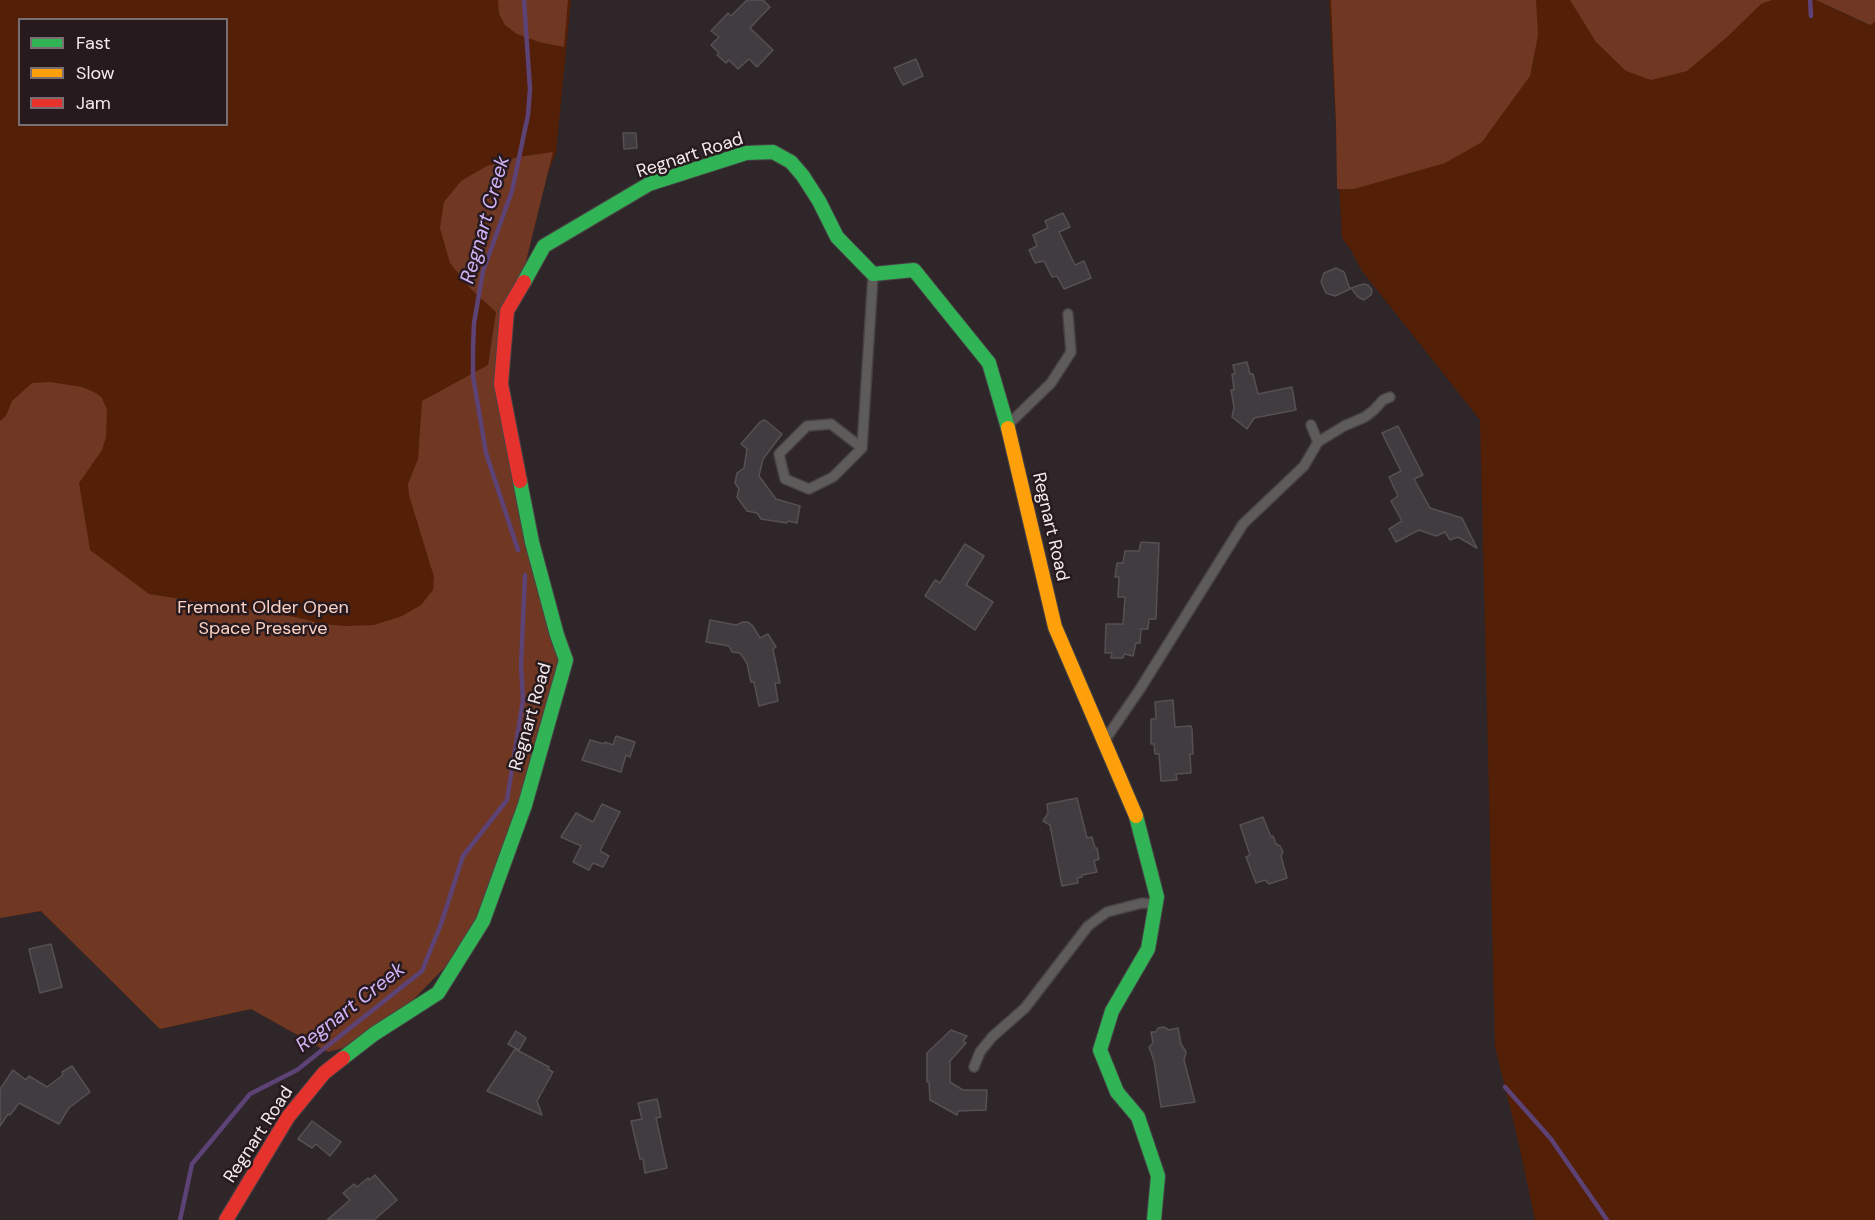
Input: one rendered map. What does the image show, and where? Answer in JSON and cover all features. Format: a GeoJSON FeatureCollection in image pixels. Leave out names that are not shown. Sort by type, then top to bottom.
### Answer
{"type":"FeatureCollection","features":[{"type":"Feature","properties":{"kind":"street","name":"Regnart Road"},"geometry":{"type":"LineString","coordinates":[[226,1220],[288,1117],[324,1073],[374,1034],[438,993],[483,921],[525,805],[566,660],[532,542],[501,384],[507,311],[544,246],[649,184],[746,153],[773,153],[791,162],[819,201],[837,237],[873,274],[914,270],[989,363],[1007,426],[1055,627],[1135,814],[1157,897],[1148,949],[1112,1011],[1101,1050],[1117,1092],[1138,1117],[1158,1176],[1154,1220]]}},
{"type":"Feature","properties":{"kind":"lane"},"geometry":{"type":"LineString","coordinates":[[862,448],[831,424],[807,426],[779,454],[785,479],[808,489],[833,477],[862,448],[873,274]]}},
{"type":"Feature","properties":{"kind":"lane"},"geometry":{"type":"LineString","coordinates":[[1007,426],[1052,383],[1071,352],[1068,314]]}},
{"type":"Feature","properties":{"kind":"lane"},"geometry":{"type":"LineString","coordinates":[[1104,741],[1140,689],[1243,524],[1304,466],[1318,442],[1344,426],[1365,417],[1383,400],[1390,397]]}},
{"type":"Feature","properties":{"kind":"lane"},"geometry":{"type":"LineString","coordinates":[[1311,425],[1318,442]]}},
{"type":"Feature","properties":{"kind":"lane"},"geometry":{"type":"LineString","coordinates":[[974,1067],[980,1052],[992,1037],[1025,1008],[1088,926],[1107,912],[1142,903],[1156,904]]}},
{"type":"Feature","properties":{"kind":"green space","name":"Fremont Older Open Space Preserve"},"geometry":{"type":"Polygon","coordinates":[[[0,0],[571,0],[556,153],[494,307],[496,312],[488,365],[484,368],[328,1052],[251,1009],[160,1029],[41,911],[0,918],[0,0]]]}},
{"type":"Feature","properties":{"kind":"green space"},"geometry":{"type":"Polygon","coordinates":[[[498,0],[568,0],[564,47],[539,42],[517,34],[505,25],[499,14],[498,0]]]}},
{"type":"Feature","properties":{"kind":"green space"},"geometry":{"type":"Polygon","coordinates":[[[1329,0],[1826,0],[1826,5],[1869,25],[1875,22],[1875,1220],[1535,1220],[1495,1047],[1480,420],[1362,271],[1342,238],[1329,0]]]}},
{"type":"Feature","properties":{"kind":"green space"},"geometry":{"type":"Polygon","coordinates":[[[1331,0],[1536,0],[1538,35],[1530,76],[1482,142],[1445,163],[1354,189],[1337,189],[1331,0]]]}},
{"type":"Feature","properties":{"kind":"green space"},"geometry":{"type":"Polygon","coordinates":[[[1570,0],[1772,0],[1761,4],[1687,71],[1651,80],[1626,71],[1596,42],[1570,0]]]}},
{"type":"Feature","properties":{"kind":"green space"},"geometry":{"type":"Polygon","coordinates":[[[1816,0],[1875,0],[1875,22],[1870,25],[1816,0]]]}},
{"type":"Feature","properties":{"kind":"green space"},"geometry":{"type":"Polygon","coordinates":[[[553,152],[514,310],[505,384],[569,679],[490,921],[374,1040],[328,1052],[251,1009],[160,1029],[41,911],[0,918],[0,421],[6,416],[12,401],[32,383],[50,382],[82,387],[102,398],[107,410],[106,437],[102,450],[79,483],[90,550],[149,594],[345,626],[374,625],[402,616],[421,605],[433,590],[434,577],[409,495],[408,484],[418,459],[422,401],[488,365],[496,312],[471,289],[450,263],[440,228],[444,202],[461,181],[487,166],[518,157],[553,152]]]}},
{"type":"Feature","properties":{"kind":"building"},"geometry":{"type":"Polygon","coordinates":[[[747,0],[763,0],[770,7],[750,28],[773,50],[757,67],[749,59],[738,69],[729,60],[726,63],[717,55],[719,53],[711,45],[719,37],[711,31],[728,13],[731,16],[747,0]]]}},
{"type":"Feature","properties":{"kind":"building"},"geometry":{"type":"Polygon","coordinates":[[[916,59],[923,76],[903,85],[894,68],[916,59]]]}},
{"type":"Feature","properties":{"kind":"building"},"geometry":{"type":"Polygon","coordinates":[[[623,133],[636,133],[637,148],[624,149],[623,133]]]}},
{"type":"Feature","properties":{"kind":"building"},"geometry":{"type":"Polygon","coordinates":[[[1063,213],[1070,227],[1059,232],[1075,265],[1084,261],[1091,278],[1064,289],[1057,276],[1052,277],[1044,261],[1035,263],[1029,250],[1037,246],[1033,235],[1048,228],[1045,221],[1063,213]]]}},
{"type":"Feature","properties":{"kind":"building"},"geometry":{"type":"Polygon","coordinates":[[[1336,268],[1344,272],[1350,289],[1335,296],[1326,293],[1321,282],[1324,273],[1336,268]]]}},
{"type":"Feature","properties":{"kind":"building"},"geometry":{"type":"Polygon","coordinates":[[[1363,284],[1368,285],[1372,290],[1371,295],[1364,300],[1358,297],[1351,288],[1363,284]]]}},
{"type":"Feature","properties":{"kind":"building"},"geometry":{"type":"Polygon","coordinates":[[[1247,362],[1258,394],[1292,387],[1296,410],[1254,418],[1247,429],[1232,417],[1234,407],[1231,390],[1234,390],[1232,374],[1235,374],[1233,365],[1247,362]]]}},
{"type":"Feature","properties":{"kind":"building"},"geometry":{"type":"Polygon","coordinates":[[[765,420],[782,434],[763,459],[759,476],[776,499],[800,506],[797,523],[761,519],[757,513],[747,511],[737,497],[739,489],[735,483],[737,473],[744,468],[747,449],[741,444],[760,422],[765,420]]]}},
{"type":"Feature","properties":{"kind":"building"},"geometry":{"type":"Polygon","coordinates":[[[1398,426],[1423,475],[1414,479],[1430,508],[1462,518],[1477,548],[1458,537],[1450,540],[1445,532],[1436,536],[1419,530],[1396,542],[1389,529],[1402,521],[1391,501],[1398,496],[1389,477],[1401,471],[1382,433],[1398,426]]]}},
{"type":"Feature","properties":{"kind":"building"},"geometry":{"type":"Polygon","coordinates":[[[1141,542],[1159,543],[1156,619],[1149,619],[1148,629],[1141,629],[1140,643],[1136,643],[1133,656],[1124,654],[1123,658],[1111,658],[1112,653],[1105,653],[1106,624],[1123,624],[1125,597],[1118,597],[1119,577],[1115,577],[1117,563],[1123,563],[1125,551],[1139,551],[1141,542]]]}},
{"type":"Feature","properties":{"kind":"building"},"geometry":{"type":"Polygon","coordinates":[[[965,544],[984,556],[966,585],[993,602],[975,630],[925,596],[935,580],[940,583],[965,544]]]}},
{"type":"Feature","properties":{"kind":"building"},"geometry":{"type":"Polygon","coordinates":[[[710,620],[736,625],[748,622],[760,638],[768,634],[776,647],[773,649],[780,683],[775,683],[778,701],[759,706],[754,682],[751,682],[747,663],[740,653],[732,652],[729,646],[706,642],[710,620]]]}},
{"type":"Feature","properties":{"kind":"building"},"geometry":{"type":"Polygon","coordinates":[[[1173,700],[1175,727],[1191,726],[1192,729],[1191,773],[1176,774],[1177,780],[1161,781],[1159,754],[1155,754],[1154,744],[1151,744],[1151,719],[1156,719],[1155,702],[1173,700]]]}},
{"type":"Feature","properties":{"kind":"building"},"geometry":{"type":"Polygon","coordinates":[[[616,736],[635,742],[630,757],[626,755],[621,772],[582,760],[590,740],[613,745],[616,736]]]}},
{"type":"Feature","properties":{"kind":"building"},"geometry":{"type":"Polygon","coordinates":[[[1077,798],[1087,838],[1092,837],[1095,848],[1097,848],[1099,859],[1094,861],[1097,872],[1082,875],[1077,878],[1078,883],[1062,886],[1050,825],[1043,821],[1048,813],[1047,804],[1077,798]]]}},
{"type":"Feature","properties":{"kind":"building"},"geometry":{"type":"Polygon","coordinates":[[[602,804],[620,812],[600,851],[609,856],[603,867],[593,863],[589,870],[573,862],[581,846],[561,837],[576,813],[593,822],[602,804]]]}},
{"type":"Feature","properties":{"kind":"building"},"geometry":{"type":"Polygon","coordinates":[[[1263,817],[1271,837],[1273,836],[1283,852],[1281,856],[1287,878],[1269,884],[1265,880],[1256,883],[1246,857],[1250,855],[1240,825],[1263,817]]]}},
{"type":"Feature","properties":{"kind":"building"},"geometry":{"type":"Polygon","coordinates":[[[51,944],[62,987],[40,993],[29,949],[51,944]]]}},
{"type":"Feature","properties":{"kind":"building"},"geometry":{"type":"Polygon","coordinates":[[[1164,1027],[1169,1030],[1178,1028],[1181,1044],[1186,1052],[1184,1060],[1195,1102],[1161,1107],[1154,1061],[1149,1047],[1153,1043],[1151,1032],[1164,1027]]]}},
{"type":"Feature","properties":{"kind":"building"},"geometry":{"type":"Polygon","coordinates":[[[951,1030],[967,1036],[963,1041],[966,1043],[950,1061],[950,1082],[963,1090],[987,1090],[986,1110],[958,1111],[957,1115],[930,1100],[929,1082],[927,1082],[927,1053],[951,1030]]]}},
{"type":"Feature","properties":{"kind":"building"},"geometry":{"type":"Polygon","coordinates":[[[516,1031],[526,1038],[519,1050],[508,1044],[516,1031]]]}},
{"type":"Feature","properties":{"kind":"building"},"geometry":{"type":"Polygon","coordinates":[[[515,1049],[549,1067],[548,1069],[553,1072],[537,1101],[542,1115],[487,1091],[515,1049]]]}},
{"type":"Feature","properties":{"kind":"building"},"geometry":{"type":"Polygon","coordinates":[[[72,1066],[90,1092],[69,1108],[59,1124],[19,1103],[0,1126],[0,1089],[13,1070],[26,1080],[29,1076],[47,1087],[63,1075],[62,1072],[72,1066]]]}},
{"type":"Feature","properties":{"kind":"building"},"geometry":{"type":"Polygon","coordinates":[[[657,1099],[661,1117],[656,1118],[667,1168],[645,1173],[631,1121],[642,1119],[638,1103],[657,1099]]]}},
{"type":"Feature","properties":{"kind":"building"},"geometry":{"type":"Polygon","coordinates":[[[312,1121],[341,1142],[330,1156],[316,1144],[312,1148],[298,1139],[312,1121]]]}},
{"type":"Feature","properties":{"kind":"building"},"geometry":{"type":"Polygon","coordinates":[[[375,1175],[397,1200],[374,1220],[327,1220],[350,1200],[343,1193],[354,1184],[357,1187],[375,1175]]]}},
{"type":"Feature","properties":{"kind":"waterway","name":"Regnart Creek"},"geometry":{"type":"LineString","coordinates":[[518,550],[486,453],[473,376],[473,349],[474,323],[483,271],[512,191],[528,115],[530,89],[524,0]]}},
{"type":"Feature","properties":{"kind":"waterway"},"geometry":{"type":"LineString","coordinates":[[1810,0],[1811,16]]}},
{"type":"Feature","properties":{"kind":"waterway","name":"Regnart Creek"},"geometry":{"type":"LineString","coordinates":[[180,1220],[192,1164],[250,1094],[297,1070],[422,971],[441,924],[463,856],[507,800],[523,700],[521,665],[525,575]]}},
{"type":"Feature","properties":{"kind":"waterway"},"geometry":{"type":"LineString","coordinates":[[1505,1087],[1551,1139],[1607,1220]]}},
{"type":"Feature","properties":{"kind":"traffic: fast"},"geometry":{"type":"LineString","coordinates":[[524,282],[544,246],[649,184],[746,153],[773,152],[791,162],[803,176],[819,201],[837,237],[873,274],[914,270],[989,363],[1008,428]]}},
{"type":"Feature","properties":{"kind":"traffic: fast"},"geometry":{"type":"LineString","coordinates":[[343,1058],[374,1034],[438,993],[483,921],[525,805],[566,660],[532,542],[520,481]]}},
{"type":"Feature","properties":{"kind":"traffic: fast"},"geometry":{"type":"LineString","coordinates":[[1136,816],[1157,897],[1148,949],[1112,1011],[1100,1050],[1117,1092],[1138,1117],[1158,1176],[1154,1220]]}},
{"type":"Feature","properties":{"kind":"traffic: slow"},"geometry":{"type":"LineString","coordinates":[[1008,428],[1055,627],[1136,816]]}},
{"type":"Feature","properties":{"kind":"traffic: jam"},"geometry":{"type":"LineString","coordinates":[[520,481],[501,384],[507,311],[524,282]]}},
{"type":"Feature","properties":{"kind":"traffic: jam"},"geometry":{"type":"LineString","coordinates":[[226,1220],[288,1117],[324,1073],[343,1058]]}}]}
